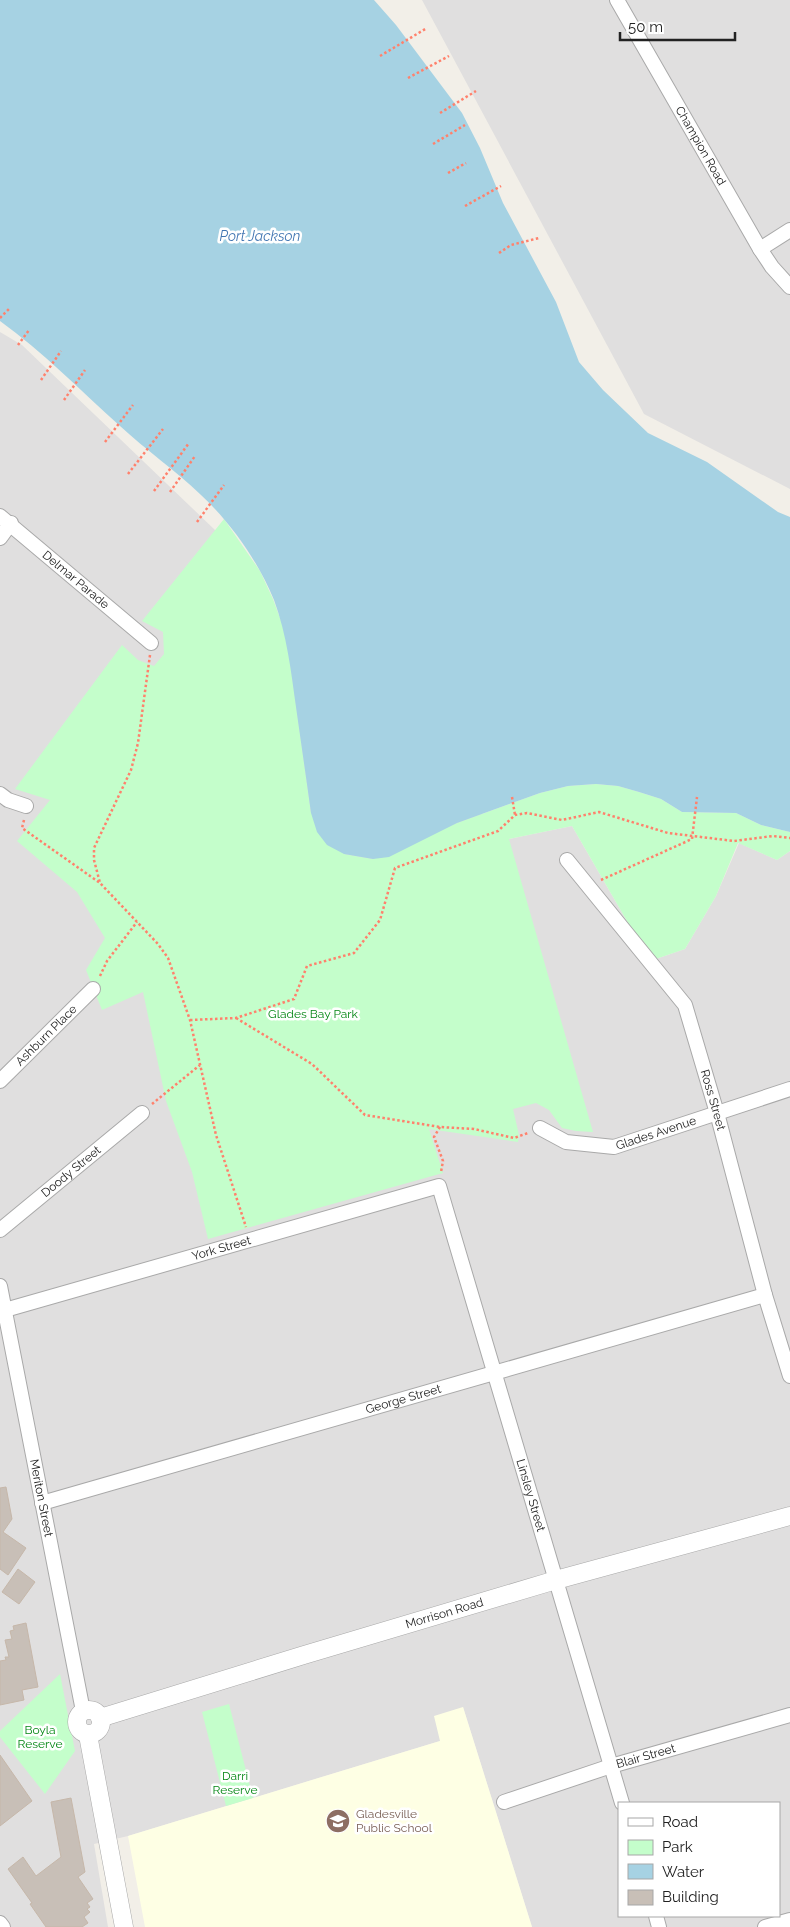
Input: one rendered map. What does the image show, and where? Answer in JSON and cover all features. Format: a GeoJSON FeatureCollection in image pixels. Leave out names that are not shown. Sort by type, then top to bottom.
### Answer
{"type":"FeatureCollection","features":[{"type":"Feature","properties":{"kind":"street","name":"Champion Road"},"geometry":{"type":"LineString","coordinates":[[617,0],[760,248],[790,287]]}},
{"type":"Feature","properties":{"kind":"street"},"geometry":{"type":"LineString","coordinates":[[760,248],[790,230]]}},
{"type":"Feature","properties":{"kind":"street"},"geometry":{"type":"LineString","coordinates":[[0,538],[5,519]]}},
{"type":"Feature","properties":{"kind":"street","name":"Delmar Parade"},"geometry":{"type":"LineString","coordinates":[[5,519],[151,643]]}},
{"type":"Feature","properties":{"kind":"street"},"geometry":{"type":"LineString","coordinates":[[0,794],[8,800],[26,806]]}},
{"type":"Feature","properties":{"kind":"street","name":"Ross Street"},"geometry":{"type":"LineString","coordinates":[[567,860],[685,1005],[790,1376]]}},
{"type":"Feature","properties":{"kind":"street","name":"Ashburn Place"},"geometry":{"type":"LineString","coordinates":[[0,1081],[93,989]]}},
{"type":"Feature","properties":{"kind":"street","name":"Glades Avenue"},"geometry":{"type":"LineString","coordinates":[[540,1128],[566,1142],[614,1147],[790,1089]]}},
{"type":"Feature","properties":{"kind":"street","name":"Doody Street"},"geometry":{"type":"LineString","coordinates":[[0,1230],[142,1112]]}},
{"type":"Feature","properties":{"kind":"street","name":"York Street"},"geometry":{"type":"LineString","coordinates":[[5,1310],[439,1186]]}},
{"type":"Feature","properties":{"kind":"street","name":"Linsley Street"},"geometry":{"type":"LineString","coordinates":[[439,1186],[622,1802]]}},
{"type":"Feature","properties":{"kind":"street","name":"Meriton Street"},"geometry":{"type":"LineString","coordinates":[[0,1286],[83,1711]]}},
{"type":"Feature","properties":{"kind":"street","name":"George Street"},"geometry":{"type":"LineString","coordinates":[[42,1503],[766,1295]]}},
{"type":"Feature","properties":{"kind":"street","name":"Morrison Road"},"geometry":{"type":"LineString","coordinates":[[100,1718],[556,1580],[790,1516]]}},
{"type":"Feature","properties":{"kind":"street"},"geometry":{"type":"LineString","coordinates":[[83,1711],[95,1711],[100,1718],[98,1730],[88,1735],[80,1732],[76,1725],[77,1717],[83,1711]]}},
{"type":"Feature","properties":{"kind":"street","name":"Blair Street"},"geometry":{"type":"LineString","coordinates":[[504,1802],[611,1766],[790,1715]]}},
{"type":"Feature","properties":{"kind":"street"},"geometry":{"type":"LineString","coordinates":[[88,1735],[124,1927]]}},
{"type":"Feature","properties":{"kind":"street"},"geometry":{"type":"LineString","coordinates":[[765,1927],[790,1920]]}},
{"type":"Feature","properties":{"kind":"street"},"geometry":{"type":"LineString","coordinates":[[0,1923],[3,1927]]}},
{"type":"Feature","properties":{"kind":"path"},"geometry":{"type":"LineString","coordinates":[[380,56],[426,28]]}},
{"type":"Feature","properties":{"kind":"path"},"geometry":{"type":"LineString","coordinates":[[408,78],[448,56]]}},
{"type":"Feature","properties":{"kind":"path"},"geometry":{"type":"LineString","coordinates":[[440,113],[476,91]]}},
{"type":"Feature","properties":{"kind":"path"},"geometry":{"type":"LineString","coordinates":[[433,144],[465,125]]}},
{"type":"Feature","properties":{"kind":"path"},"geometry":{"type":"LineString","coordinates":[[448,173],[466,163]]}},
{"type":"Feature","properties":{"kind":"path"},"geometry":{"type":"LineString","coordinates":[[465,206],[501,186]]}},
{"type":"Feature","properties":{"kind":"path"},"geometry":{"type":"LineString","coordinates":[[499,253],[511,245],[539,238]]}},
{"type":"Feature","properties":{"kind":"path"},"geometry":{"type":"LineString","coordinates":[[0,318],[10,308]]}},
{"type":"Feature","properties":{"kind":"path"},"geometry":{"type":"LineString","coordinates":[[18,345],[29,330]]}},
{"type":"Feature","properties":{"kind":"path"},"geometry":{"type":"LineString","coordinates":[[41,380],[61,351]]}},
{"type":"Feature","properties":{"kind":"path"},"geometry":{"type":"LineString","coordinates":[[64,400],[85,370]]}},
{"type":"Feature","properties":{"kind":"path"},"geometry":{"type":"LineString","coordinates":[[105,442],[133,404]]}},
{"type":"Feature","properties":{"kind":"path"},"geometry":{"type":"LineString","coordinates":[[128,474],[163,429]]}},
{"type":"Feature","properties":{"kind":"path"},"geometry":{"type":"LineString","coordinates":[[154,491],[189,443]]}},
{"type":"Feature","properties":{"kind":"path"},"geometry":{"type":"LineString","coordinates":[[170,492],[195,456]]}},
{"type":"Feature","properties":{"kind":"path"},"geometry":{"type":"LineString","coordinates":[[197,522],[224,485]]}},
{"type":"Feature","properties":{"kind":"path"},"geometry":{"type":"LineString","coordinates":[[100,883],[94,860],[94,848],[105,828],[133,761],[146,694],[151,643]]}},
{"type":"Feature","properties":{"kind":"path"},"geometry":{"type":"LineString","coordinates":[[512,797],[515,815]]}},
{"type":"Feature","properties":{"kind":"path"},"geometry":{"type":"LineString","coordinates":[[589,886],[692,838],[697,797]]}},
{"type":"Feature","properties":{"kind":"path"},"geometry":{"type":"LineString","coordinates":[[26,806],[22,828],[100,883],[158,944],[168,958],[190,1020],[216,1135],[242,1212],[249,1240]]}},
{"type":"Feature","properties":{"kind":"path"},"geometry":{"type":"LineString","coordinates":[[190,1020],[236,1018],[294,998],[307,966],[354,954],[380,920],[395,868],[498,831],[515,815],[527,813],[562,820],[599,812],[668,833],[692,834],[734,840],[773,836],[790,838]]}},
{"type":"Feature","properties":{"kind":"path"},"geometry":{"type":"LineString","coordinates":[[93,989],[107,960],[137,922]]}},
{"type":"Feature","properties":{"kind":"path"},"geometry":{"type":"LineString","coordinates":[[236,1018],[312,1064],[365,1115],[440,1127],[474,1129],[514,1138],[540,1128]]}},
{"type":"Feature","properties":{"kind":"path"},"geometry":{"type":"LineString","coordinates":[[142,1112],[200,1065]]}},
{"type":"Feature","properties":{"kind":"path"},"geometry":{"type":"LineString","coordinates":[[439,1186],[443,1161],[434,1137],[440,1127]]}},
{"type":"Feature","properties":{"kind":"shaded area"},"geometry":{"type":"Polygon","coordinates":[[[422,0],[790,0],[790,489],[644,414],[422,0]]]}},
{"type":"Feature","properties":{"kind":"shaded area"},"geometry":{"type":"Polygon","coordinates":[[[0,332],[22,345],[215,530],[267,607],[509,839],[572,826],[650,961],[685,949],[716,896],[739,843],[777,860],[790,851],[790,1927],[532,1927],[463,1707],[440,1741],[128,1836],[94,1844],[108,1927],[0,1927],[0,332]]]}},
{"type":"Feature","properties":{"kind":"shaded area","name":"Gladesville Public School"},"geometry":{"type":"Polygon","coordinates":[[[463,1707],[532,1927],[145,1927],[128,1836],[440,1741],[434,1716],[463,1707]]]}},
{"type":"Feature","properties":{"kind":"green space","name":"Glades Bay Park"},"geometry":{"type":"Polygon","coordinates":[[[224,519],[260,571],[283,626],[289,654],[311,813],[344,854],[373,859],[457,823],[540,793],[568,786],[596,784],[618,786],[661,799],[682,812],[736,813],[761,825],[790,832],[790,851],[777,860],[738,843],[716,896],[685,949],[650,961],[572,826],[509,839],[593,1132],[562,1128],[549,1110],[536,1103],[513,1109],[519,1135],[518,1142],[429,1129],[443,1173],[208,1239],[192,1172],[166,1101],[143,992],[102,1010],[86,970],[105,938],[77,892],[17,841],[50,800],[15,789],[122,645],[138,660],[154,666],[164,654],[163,632],[142,621],[224,519]]]}},
{"type":"Feature","properties":{"kind":"green space","name":"Boyla Reserve"},"geometry":{"type":"Polygon","coordinates":[[[60,1674],[75,1751],[45,1794],[0,1737],[0,1731],[60,1674]]]}},
{"type":"Feature","properties":{"kind":"green space","name":"Darri Reserve"},"geometry":{"type":"Polygon","coordinates":[[[229,1704],[253,1798],[226,1806],[202,1712],[229,1704]]]}},
{"type":"Feature","properties":{"kind":"water","name":"Port Jackson"},"geometry":{"type":"Polygon","coordinates":[[[0,0],[374,0],[396,25],[462,113],[480,148],[503,203],[556,302],[579,362],[603,390],[648,433],[707,462],[778,512],[790,517],[790,832],[761,825],[736,813],[682,812],[661,799],[618,786],[596,784],[568,786],[540,793],[457,823],[389,857],[373,859],[344,854],[327,845],[317,832],[311,813],[290,667],[282,626],[268,585],[252,557],[233,530],[201,495],[130,435],[47,359],[0,321],[0,0]]]}},
{"type":"Feature","properties":{"kind":"building"},"geometry":{"type":"Polygon","coordinates":[[[6,1487],[12,1519],[3,1532],[26,1548],[8,1575],[0,1569],[0,1488],[6,1487]]]}},
{"type":"Feature","properties":{"kind":"building"},"geometry":{"type":"Polygon","coordinates":[[[18,1569],[35,1582],[19,1604],[2,1592],[18,1569]]]}},
{"type":"Feature","properties":{"kind":"building"},"geometry":{"type":"Polygon","coordinates":[[[26,1623],[38,1687],[22,1690],[24,1700],[0,1705],[0,1661],[6,1660],[5,1657],[9,1657],[5,1640],[12,1639],[10,1631],[14,1630],[13,1626],[26,1623]]]}},
{"type":"Feature","properties":{"kind":"building"},"geometry":{"type":"Polygon","coordinates":[[[0,1755],[32,1801],[0,1826],[0,1755]]]}},
{"type":"Feature","properties":{"kind":"building"},"geometry":{"type":"Polygon","coordinates":[[[71,1798],[85,1872],[78,1877],[93,1899],[87,1903],[90,1907],[87,1909],[90,1912],[84,1917],[88,1923],[82,1927],[46,1927],[8,1869],[23,1857],[36,1876],[61,1857],[51,1802],[71,1798]]]}},
{"type":"Feature","properties":{"kind":"place","name":"Gladesville Public School"},"geometry":{"type":"Point","coordinates":[338,1821]}}]}
